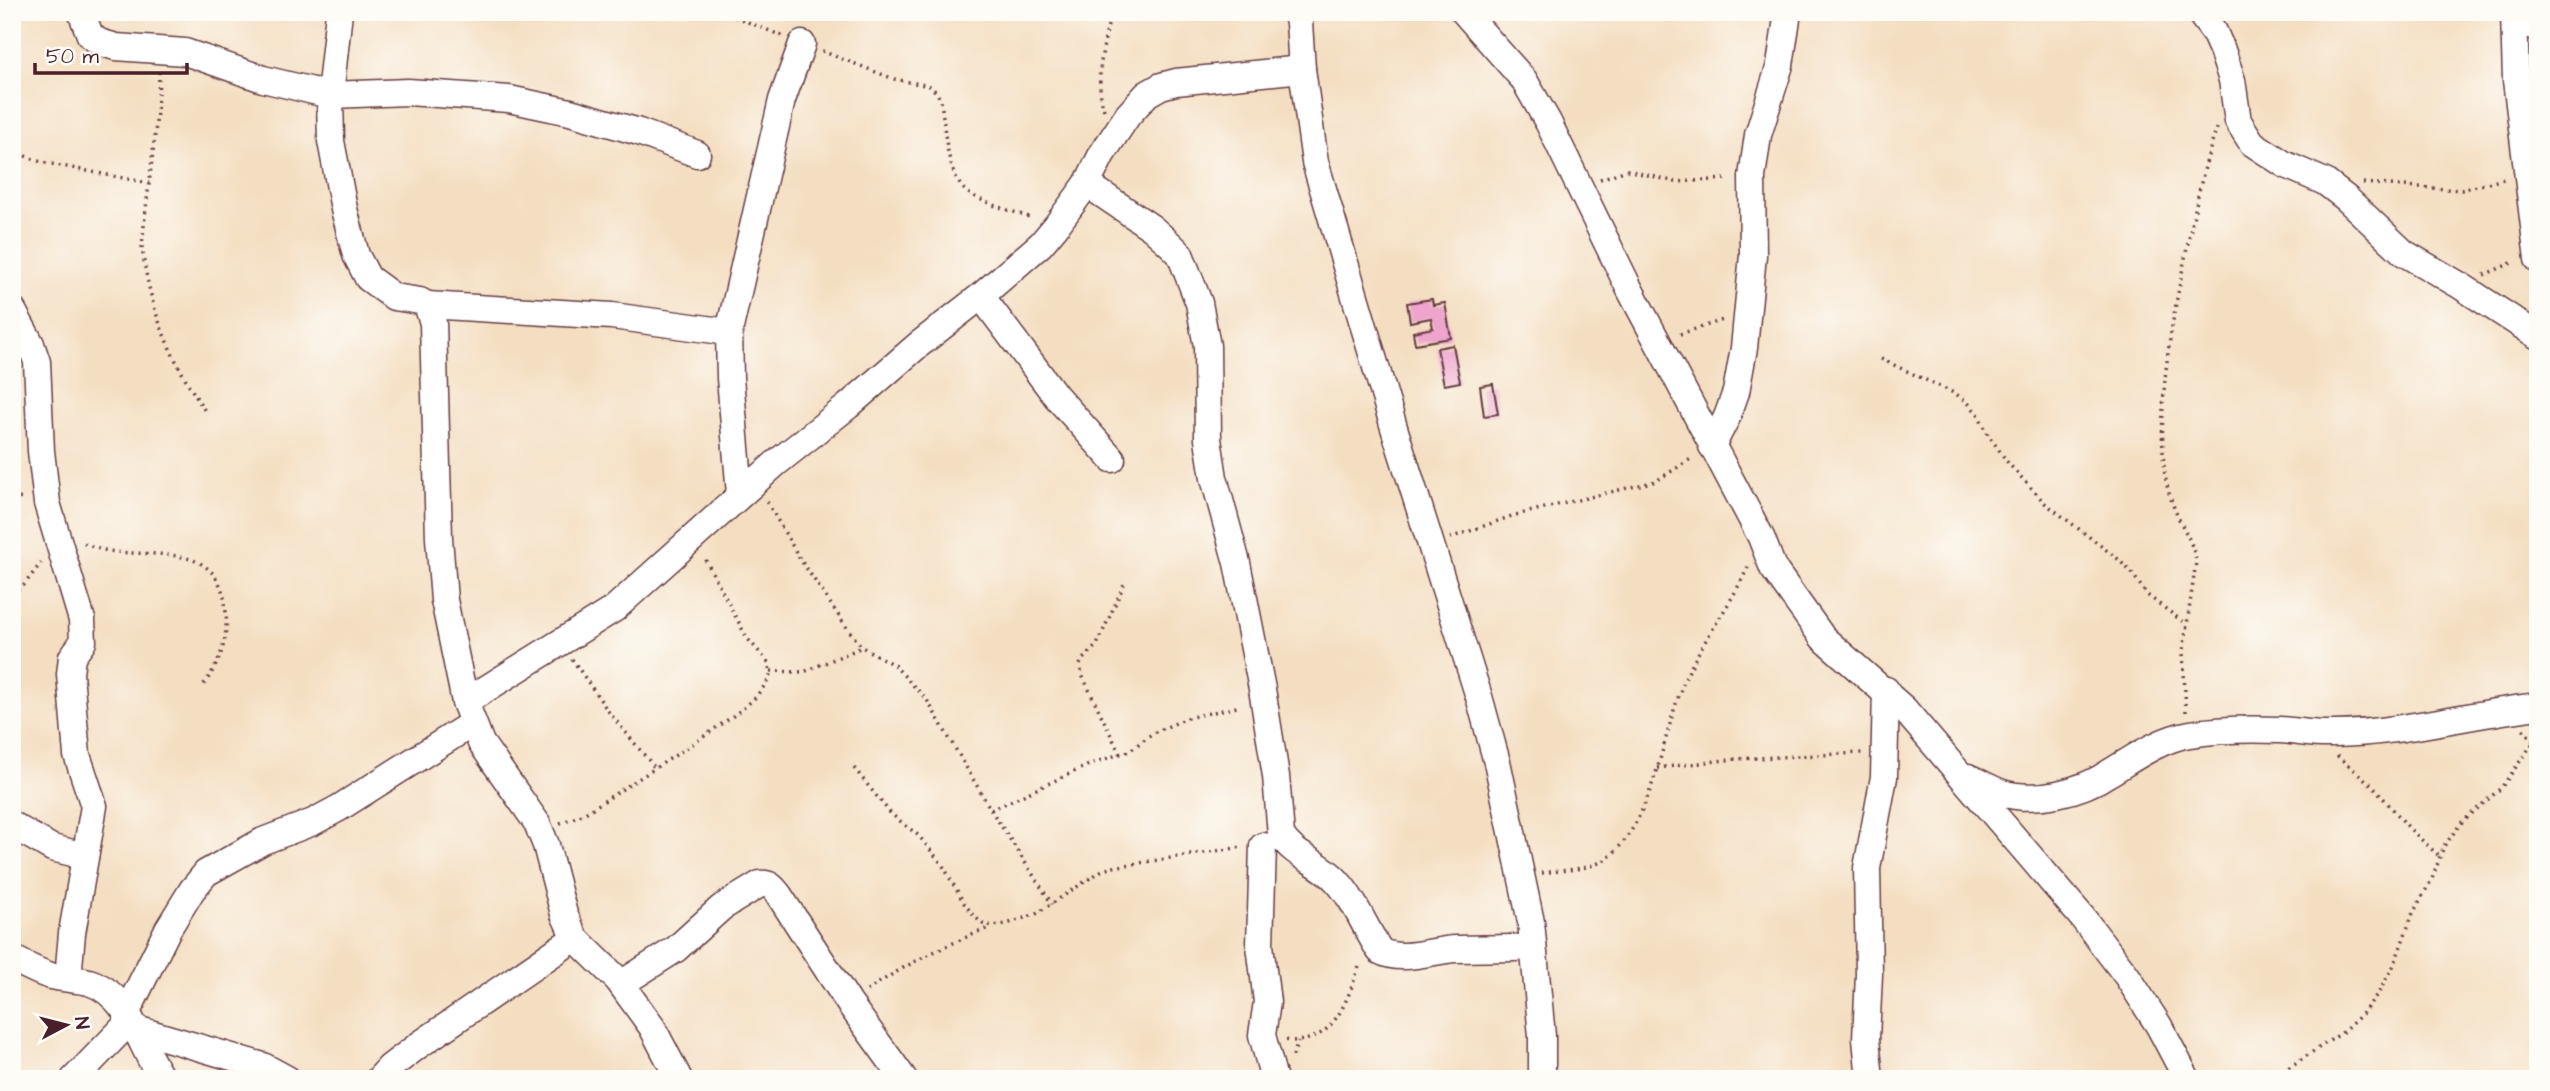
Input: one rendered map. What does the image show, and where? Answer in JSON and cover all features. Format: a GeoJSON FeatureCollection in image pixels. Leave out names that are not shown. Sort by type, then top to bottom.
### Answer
{"type":"FeatureCollection","features":[{"type":"Feature","properties":{"kind":"street"},"geometry":{"type":"LineString","coordinates":[[81,12],[90,35],[99,42],[116,47],[186,52],[263,79],[330,95],[408,92],[509,99],[570,112],[639,132],[697,153]]}},
{"type":"Feature","properties":{"kind":"street"},"geometry":{"type":"LineString","coordinates":[[339,12],[330,95],[331,141],[356,255],[368,278],[394,297],[428,305],[612,316],[729,331]]}},
{"type":"Feature","properties":{"kind":"street"},"geometry":{"type":"LineString","coordinates":[[1296,12],[1315,162],[1498,766],[1523,877],[1533,947],[1542,1036],[1542,1079]]}},
{"type":"Feature","properties":{"kind":"street"},"geometry":{"type":"LineString","coordinates":[[1464,12],[1524,80],[1583,189],[1629,288],[1761,537],[1773,568],[1823,638],[1886,690],[1960,772],[2082,917],[2127,975],[2159,1026],[2187,1079]]}},
{"type":"Feature","properties":{"kind":"street"},"geometry":{"type":"LineString","coordinates":[[1712,446],[1736,392],[1748,313],[1753,255],[1752,177],[1758,135],[1780,65],[1788,12]]}},
{"type":"Feature","properties":{"kind":"street"},"geometry":{"type":"LineString","coordinates":[[2199,12],[2214,33],[2229,67],[2238,121],[2245,136],[2264,153],[2325,182],[2404,253],[2538,336]]}},
{"type":"Feature","properties":{"kind":"street"},"geometry":{"type":"LineString","coordinates":[[2514,14],[2538,28]]}},
{"type":"Feature","properties":{"kind":"street"},"geometry":{"type":"LineString","coordinates":[[2514,14],[2516,79],[2537,255]]}},
{"type":"Feature","properties":{"kind":"street"},"geometry":{"type":"LineString","coordinates":[[748,487],[730,378],[729,331],[782,100],[802,44]]}},
{"type":"Feature","properties":{"kind":"street"},"geometry":{"type":"LineString","coordinates":[[74,1079],[131,1020],[168,929],[206,873],[263,841],[313,822],[339,808],[561,643],[614,609],[748,487],[1041,244],[1087,184],[1117,132],[1147,94],[1176,82],[1302,69]]}},
{"type":"Feature","properties":{"kind":"street"},"geometry":{"type":"LineString","coordinates":[[1087,184],[1152,228],[1180,254],[1199,303],[1207,346],[1208,439],[1214,478],[1237,563],[1264,702],[1276,776],[1281,835],[1287,845],[1323,867],[1338,882],[1380,951],[1387,955],[1416,955],[1453,949],[1533,947]]}},
{"type":"Feature","properties":{"kind":"street"},"geometry":{"type":"LineString","coordinates":[[981,296],[1056,396],[1112,459]]}},
{"type":"Feature","properties":{"kind":"street"},"geometry":{"type":"LineString","coordinates":[[428,305],[433,323],[439,538],[444,600],[469,713],[481,743],[537,823],[546,845],[564,914],[575,938],[621,984],[652,1027],[679,1079]]}},
{"type":"Feature","properties":{"kind":"street"},"geometry":{"type":"LineString","coordinates":[[12,309],[31,344],[37,362],[41,451],[47,503],[82,620],[84,635],[83,642],[72,657],[70,674],[77,755],[94,806],[72,933],[68,978]]}},
{"type":"Feature","properties":{"kind":"street"},"geometry":{"type":"LineString","coordinates":[[1870,1079],[1866,1040],[1869,948],[1867,868],[1884,777],[1886,690]]}},
{"type":"Feature","properties":{"kind":"street"},"geometry":{"type":"LineString","coordinates":[[1960,772],[2003,793],[2034,796],[2081,788],[2106,776],[2135,756],[2188,734],[2239,730],[2322,734],[2416,727],[2492,711],[2538,706]]}},
{"type":"Feature","properties":{"kind":"street"},"geometry":{"type":"LineString","coordinates":[[12,825],[52,848],[85,856]]}},
{"type":"Feature","properties":{"kind":"street"},"geometry":{"type":"LineString","coordinates":[[1263,846],[1260,945],[1267,1002],[1262,1035],[1274,1079]]}},
{"type":"Feature","properties":{"kind":"street"},"geometry":{"type":"LineString","coordinates":[[621,984],[676,949],[720,908],[766,883],[779,895],[849,1003],[904,1079]]}},
{"type":"Feature","properties":{"kind":"street"},"geometry":{"type":"LineString","coordinates":[[379,1079],[419,1045],[575,938]]}},
{"type":"Feature","properties":{"kind":"street"},"geometry":{"type":"LineString","coordinates":[[12,958],[29,968],[52,976],[91,983],[106,991],[131,1020],[162,1079]]}},
{"type":"Feature","properties":{"kind":"street"},"geometry":{"type":"LineString","coordinates":[[131,1020],[263,1066],[287,1079]]}},
{"type":"Feature","properties":{"kind":"path"},"geometry":{"type":"LineString","coordinates":[[730,12],[751,24],[894,79],[930,86],[941,101],[952,170],[959,185],[969,194],[1056,226]]}},
{"type":"Feature","properties":{"kind":"path"},"geometry":{"type":"LineString","coordinates":[[1111,12],[1100,71],[1099,94],[1104,112],[1117,132]]}},
{"type":"Feature","properties":{"kind":"path"},"geometry":{"type":"LineString","coordinates":[[159,49],[157,128],[142,247],[155,309],[167,344],[183,377],[207,414]]}},
{"type":"Feature","properties":{"kind":"path"},"geometry":{"type":"LineString","coordinates":[[2188,734],[2183,685],[2186,624],[2196,562],[2195,551],[2169,490],[2164,468],[2163,424],[2170,326],[2199,187],[2218,126]]}},
{"type":"Feature","properties":{"kind":"path"},"geometry":{"type":"LineString","coordinates":[[12,151],[41,162],[149,183]]}},
{"type":"Feature","properties":{"kind":"path"},"geometry":{"type":"LineString","coordinates":[[1583,189],[1602,178],[1627,170],[1676,182],[1752,177]]}},
{"type":"Feature","properties":{"kind":"path"},"geometry":{"type":"LineString","coordinates":[[2325,182],[2461,190],[2527,173]]}},
{"type":"Feature","properties":{"kind":"path"},"geometry":{"type":"LineString","coordinates":[[2461,286],[2537,255]]}},
{"type":"Feature","properties":{"kind":"path"},"geometry":{"type":"LineString","coordinates":[[1658,342],[1748,313]]}},
{"type":"Feature","properties":{"kind":"path"},"geometry":{"type":"LineString","coordinates":[[1881,359],[1956,394],[1969,404],[2008,463],[2045,503],[2118,559],[2132,573],[2147,595],[2186,624]]}},
{"type":"Feature","properties":{"kind":"path"},"geometry":{"type":"LineString","coordinates":[[1432,544],[1512,516],[1656,481],[1712,446]]}},
{"type":"Feature","properties":{"kind":"path"},"geometry":{"type":"LineString","coordinates":[[748,487],[846,628],[862,647],[894,665],[927,700],[991,810],[1052,904]]}},
{"type":"Feature","properties":{"kind":"path"},"geometry":{"type":"LineString","coordinates":[[12,594],[34,575],[54,531],[97,550],[167,553],[199,564],[215,577],[222,587],[225,599],[225,645],[213,673],[201,688]]}},
{"type":"Feature","properties":{"kind":"path"},"geometry":{"type":"LineString","coordinates":[[1523,877],[1605,860],[1624,840],[1647,797],[1686,676],[1738,589],[1761,537]]}},
{"type":"Feature","properties":{"kind":"path"},"geometry":{"type":"LineString","coordinates":[[537,823],[571,821],[733,716],[753,700],[766,684],[771,671],[766,659],[747,638],[694,538]]}},
{"type":"Feature","properties":{"kind":"path"},"geometry":{"type":"LineString","coordinates":[[1120,754],[1082,675],[1080,665],[1097,645],[1125,582]]}},
{"type":"Feature","properties":{"kind":"path"},"geometry":{"type":"LineString","coordinates":[[561,643],[608,711],[655,768]]}},
{"type":"Feature","properties":{"kind":"path"},"geometry":{"type":"LineString","coordinates":[[771,671],[804,672],[822,667],[862,647]]}},
{"type":"Feature","properties":{"kind":"path"},"geometry":{"type":"LineString","coordinates":[[991,810],[1093,762],[1129,751],[1153,733],[1187,718],[1264,702]]}},
{"type":"Feature","properties":{"kind":"path"},"geometry":{"type":"LineString","coordinates":[[2322,734],[2333,752],[2373,786],[2409,828],[2440,857]]}},
{"type":"Feature","properties":{"kind":"path"},"geometry":{"type":"LineString","coordinates":[[2271,1079],[2343,1032],[2362,1014],[2379,992],[2394,965],[2413,913],[2440,857],[2461,823],[2501,788],[2538,736]]}},
{"type":"Feature","properties":{"kind":"path"},"geometry":{"type":"LineString","coordinates":[[1657,768],[1735,759],[1824,757],[1885,750]]}},
{"type":"Feature","properties":{"kind":"path"},"geometry":{"type":"LineString","coordinates":[[854,768],[891,814],[918,835],[942,864],[974,916],[983,924],[993,926]]}},
{"type":"Feature","properties":{"kind":"path"},"geometry":{"type":"LineString","coordinates":[[849,1003],[897,970],[993,926],[1036,914],[1101,871],[1190,853],[1263,846]]}},
{"type":"Feature","properties":{"kind":"path"},"geometry":{"type":"LineString","coordinates":[[1262,1035],[1297,1042],[1315,1036],[1334,1022],[1348,996],[1370,936]]}},
{"type":"Feature","properties":{"kind":"building"},"geometry":{"type":"Polygon","coordinates":[[[1432,299],[1433,305],[1445,303],[1451,338],[1415,344],[1413,332],[1433,328],[1431,318],[1410,322],[1407,303],[1432,299]]]}},
{"type":"Feature","properties":{"kind":"building"},"geometry":{"type":"Polygon","coordinates":[[[1453,345],[1460,382],[1444,385],[1437,348],[1453,345]]]}},
{"type":"Feature","properties":{"kind":"building"},"geometry":{"type":"Polygon","coordinates":[[[1493,384],[1498,414],[1484,416],[1480,386],[1493,384]]]}}]}
